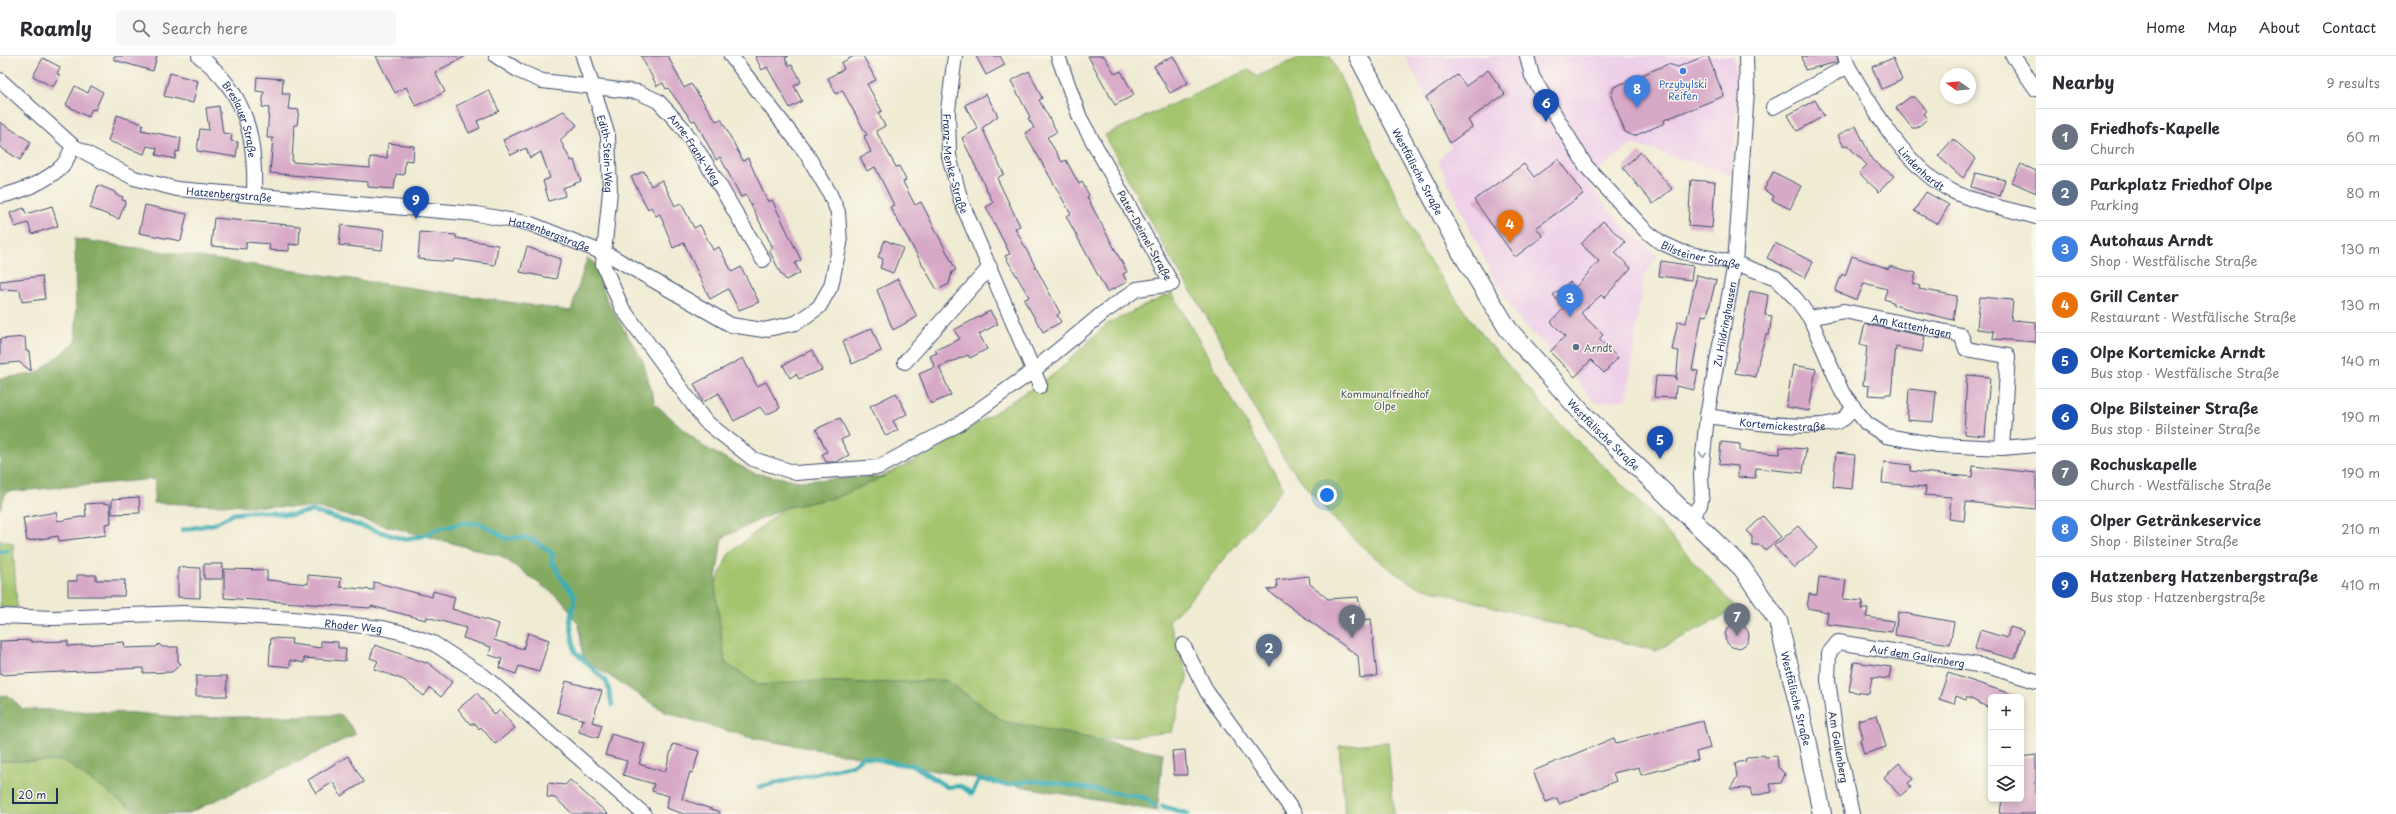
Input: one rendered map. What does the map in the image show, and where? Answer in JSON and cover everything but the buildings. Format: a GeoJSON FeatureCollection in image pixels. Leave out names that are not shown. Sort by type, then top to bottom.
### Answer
{"type":"FeatureCollection","features":[{"type":"Feature","properties":{"kind":"street","name":"Breslauer Straße"},"geometry":{"type":"LineString","coordinates":[[199,56],[228,82],[246,120],[255,164],[254,196]]}},
{"type":"Feature","properties":{"kind":"street","name":"Anne-Frank-Weg"},"geometry":{"type":"LineString","coordinates":[[496,56],[519,71],[542,81],[638,92],[658,101],[669,110],[713,174],[763,260]]}},
{"type":"Feature","properties":{"kind":"street","name":"Edith-Stein-Weg"},"geometry":{"type":"LineString","coordinates":[[584,56],[592,87],[608,136],[610,191],[603,264],[622,308],[659,361],[705,421],[753,459],[796,473],[879,467],[959,424],[1033,371]]}},
{"type":"Feature","properties":{"kind":"street","name":"Hatzenbergstraße"},"geometry":{"type":"LineString","coordinates":[[0,80],[73,146],[134,178],[177,189],[477,214],[531,224],[604,253],[731,325],[763,330],[796,323],[819,307],[831,286],[840,244],[838,212],[829,192],[806,153],[731,56]]}},
{"type":"Feature","properties":{"kind":"street","name":"Pater-Deimel-Straße"},"geometry":{"type":"LineString","coordinates":[[1033,371],[1103,313],[1137,289],[1172,284],[1080,118],[1058,56]]}},
{"type":"Feature","properties":{"kind":"street","name":"Westfälische Straße"},"geometry":{"type":"LineString","coordinates":[[1358,56],[1461,252],[1508,329],[1582,413],[1742,568],[1778,621],[1808,744],[1822,814]]}},
{"type":"Feature","properties":{"kind":"street","name":"Bilsteiner Straße"},"geometry":{"type":"LineString","coordinates":[[1527,56],[1532,76],[1586,166],[1645,230],[1660,242],[1682,252],[1735,263],[1776,278],[1810,318],[1842,392],[1866,423],[1886,436],[1938,445],[2002,448]]}},
{"type":"Feature","properties":{"kind":"street","name":"Zu Hildringhausen"},"geometry":{"type":"LineString","coordinates":[[1691,517],[1700,505],[1702,495],[1701,475],[1707,416],[1728,291],[1735,263],[1747,91],[1746,56]]}},
{"type":"Feature","properties":{"kind":"street"},"geometry":{"type":"LineString","coordinates":[[2013,56],[2036,89]]}},
{"type":"Feature","properties":{"kind":"street","name":"Franz-Menke-Straße"},"geometry":{"type":"LineString","coordinates":[[951,58],[948,110],[949,156],[961,201],[1040,386]]}},
{"type":"Feature","properties":{"kind":"street","name":"Lindenhardt"},"geometry":{"type":"LineString","coordinates":[[1773,107],[1847,61],[1886,127],[1930,178],[1954,192],[2036,217]]}},
{"type":"Feature","properties":{"kind":"street"},"geometry":{"type":"LineString","coordinates":[[0,196],[16,193],[40,181],[63,165],[73,146]]}},
{"type":"Feature","properties":{"kind":"street"},"geometry":{"type":"LineString","coordinates":[[906,362],[990,267]]}},
{"type":"Feature","properties":{"kind":"street","name":"Am Kattenhagen"},"geometry":{"type":"LineString","coordinates":[[1810,318],[1844,311],[1961,335],[1966,349],[2008,356],[2002,448]]}},
{"type":"Feature","properties":{"kind":"street","name":"Kortemickestraße"},"geometry":{"type":"LineString","coordinates":[[1707,416],[1744,421],[1817,426],[1843,420],[1853,408]]}},
{"type":"Feature","properties":{"kind":"street"},"geometry":{"type":"LineString","coordinates":[[2002,448],[2036,445]]}},
{"type":"Feature","properties":{"kind":"street","name":"Rhoder Weg"},"geometry":{"type":"LineString","coordinates":[[0,616],[54,618],[190,614],[293,619],[383,628],[408,634],[433,643],[484,676],[644,814]]}},
{"type":"Feature","properties":{"kind":"street","name":"Auf dem Gallenberg"},"geometry":{"type":"LineString","coordinates":[[1828,680],[1829,653],[1838,642],[1880,647],[1990,667],[2036,681]]}},
{"type":"Feature","properties":{"kind":"street"},"geometry":{"type":"LineString","coordinates":[[1183,645],[1207,692],[1295,814]]}},
{"type":"Feature","properties":{"kind":"street","name":"Am Gallenberg"},"geometry":{"type":"LineString","coordinates":[[1828,680],[1838,749],[1852,814]]}},
{"type":"Feature","properties":{"kind":"shaded area"},"geometry":{"type":"Polygon","coordinates":[[[1405,56],[1733,56],[1737,87],[1732,175],[1632,144],[1586,180],[1626,231],[1635,233],[1658,256],[1643,278],[1627,399],[1595,403],[1575,377],[1521,321],[1496,283],[1438,160],[1451,147],[1405,56]]]}},
{"type":"Feature","properties":{"kind":"green space","name":"Kommunalfriedhof Olpe"},"geometry":{"type":"Polygon","coordinates":[[[1303,56],[1330,56],[1423,252],[1481,334],[1556,420],[1631,493],[1737,609],[1655,651],[1414,585],[1396,573],[1362,546],[1316,499],[1302,482],[1279,451],[1252,403],[1219,338],[1166,250],[1105,135],[1250,69],[1256,77],[1303,56]]]}},
{"type":"Feature","properties":{"kind":"green space"},"geometry":{"type":"Polygon","coordinates":[[[75,239],[571,311],[587,258],[594,262],[607,301],[643,361],[655,404],[704,447],[754,473],[800,481],[885,476],[838,497],[784,508],[722,538],[715,586],[725,663],[760,685],[805,681],[870,683],[946,680],[1003,721],[1163,753],[1157,811],[748,737],[665,712],[583,659],[579,625],[562,600],[501,556],[318,508],[154,503],[155,479],[6,492],[0,509],[0,378],[36,374],[76,342],[75,239]]]}},
{"type":"Feature","properties":{"kind":"green space"},"geometry":{"type":"Polygon","coordinates":[[[1172,293],[1283,488],[1197,592],[1169,621],[1188,676],[1172,732],[1099,740],[1003,721],[946,680],[870,683],[805,681],[760,685],[725,663],[715,586],[728,555],[784,508],[838,497],[935,451],[1057,372],[1108,323],[1172,293]]]}},
{"type":"Feature","properties":{"kind":"green space"},"geometry":{"type":"Polygon","coordinates":[[[0,540],[13,543],[17,608],[0,608],[0,540]]]}},
{"type":"Feature","properties":{"kind":"green space"},"geometry":{"type":"Polygon","coordinates":[[[8,695],[23,709],[135,713],[187,718],[342,715],[356,734],[187,814],[139,814],[64,761],[0,761],[0,696],[8,695]]]}},
{"type":"Feature","properties":{"kind":"green space"},"geometry":{"type":"Polygon","coordinates":[[[1388,742],[1394,814],[1345,814],[1339,746],[1388,742]]]}},
{"type":"Feature","properties":{"kind":"green space"},"geometry":{"type":"Polygon","coordinates":[[[0,761],[64,761],[139,814],[0,814],[0,761]]]}},
{"type":"Feature","properties":{"kind":"waterway"},"geometry":{"type":"LineString","coordinates":[[182,530],[214,524],[233,514],[257,511],[291,515],[312,511],[403,539],[423,536],[438,529],[463,523],[480,523],[507,539],[522,537],[532,539],[553,554],[551,563],[555,565],[560,577],[575,596],[570,621],[575,652],[607,682],[612,705]]}},
{"type":"Feature","properties":{"kind":"waterway"},"geometry":{"type":"LineString","coordinates":[[0,552],[8,551]]}},
{"type":"Feature","properties":{"kind":"waterway"},"geometry":{"type":"LineString","coordinates":[[759,787],[852,765],[864,756],[888,762],[913,765],[947,787],[961,786],[972,794],[979,779],[1007,785],[1028,781],[1048,782],[1146,798],[1155,806]]}},
{"type":"Feature","properties":{"kind":"waterway"},"geometry":{"type":"LineString","coordinates":[[1162,806],[1188,814]]}},
{"type":"Feature","properties":{"kind":"place","name":"Przybylski Reifen"},"geometry":{"type":"Point","coordinates":[1683,71]}},
{"type":"Feature","properties":{"kind":"place","name":"Olper Getränkeservice"},"geometry":{"type":"Point","coordinates":[1637,108]}},
{"type":"Feature","properties":{"kind":"place","name":"Olpe Bilsteiner Straße"},"geometry":{"type":"Point","coordinates":[1546,122]}},
{"type":"Feature","properties":{"kind":"place","name":"Hatzenberg Hatzenbergstraße"},"geometry":{"type":"Point","coordinates":[416,219]}},
{"type":"Feature","properties":{"kind":"place","name":"Grill Center"},"geometry":{"type":"Point","coordinates":[1510,243]}},
{"type":"Feature","properties":{"kind":"place","name":"Autohaus Arndt"},"geometry":{"type":"Point","coordinates":[1570,317]}},
{"type":"Feature","properties":{"kind":"place","name":"Arndt"},"geometry":{"type":"Point","coordinates":[1576,347]}},
{"type":"Feature","properties":{"kind":"place","name":"Olpe Kortemicke Arndt"},"geometry":{"type":"Point","coordinates":[1660,459]}},
{"type":"Feature","properties":{"kind":"place","name":"Rochuskapelle"},"geometry":{"type":"Point","coordinates":[1737,636]}},
{"type":"Feature","properties":{"kind":"place","name":"Friedhofs-Kapelle"},"geometry":{"type":"Point","coordinates":[1352,638]}},
{"type":"Feature","properties":{"kind":"place","name":"Parkplatz Friedhof Olpe"},"geometry":{"type":"Point","coordinates":[1269,667]}}]}
